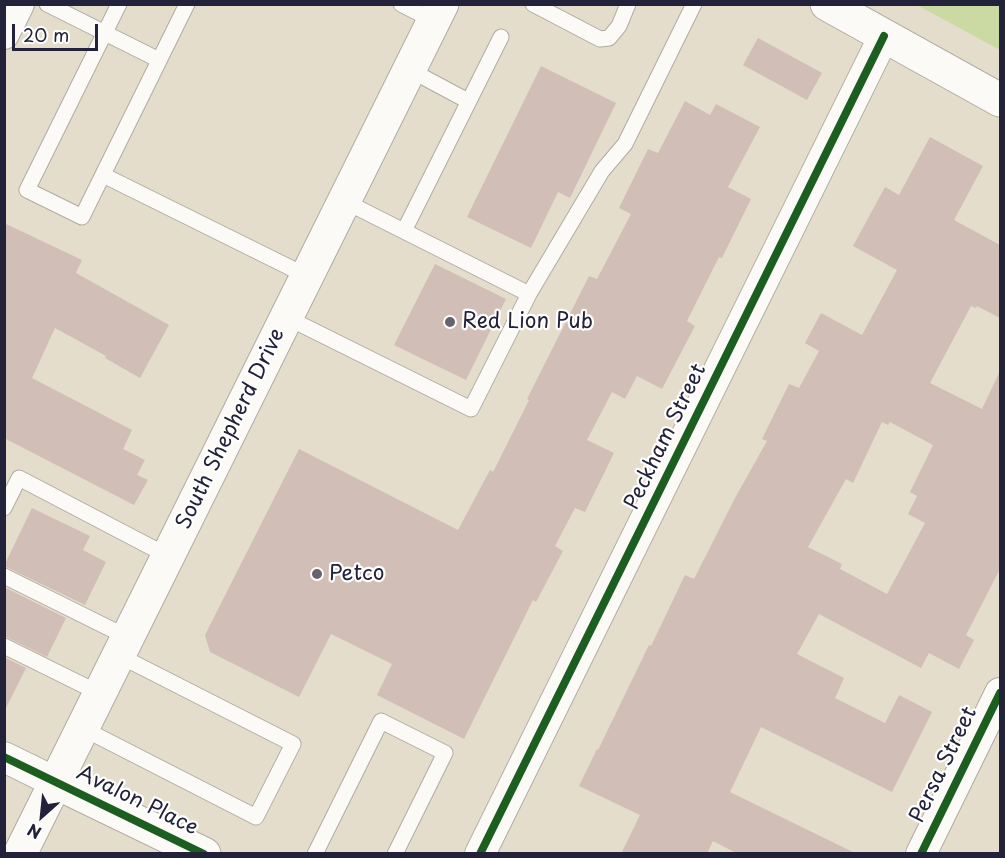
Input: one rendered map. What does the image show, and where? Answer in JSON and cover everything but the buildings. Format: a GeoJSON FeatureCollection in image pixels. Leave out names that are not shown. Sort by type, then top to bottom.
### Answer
{"type":"FeatureCollection","features":[{"type":"Feature","properties":{"kind":"main road"},"geometry":{"type":"LineString","coordinates":[[827,4],[1000,100]]}},
{"type":"Feature","properties":{"kind":"main road","name":"South Shepherd Drive"},"geometry":{"type":"LineString","coordinates":[[20,854],[438,13]]}},
{"type":"Feature","properties":{"kind":"main road","name":"Avalon Place"},"geometry":{"type":"LineString","coordinates":[[55,782],[204,854]]}},
{"type":"Feature","properties":{"kind":"street"},"geometry":{"type":"LineString","coordinates":[[4,34],[19,4]]}},
{"type":"Feature","properties":{"kind":"street","name":"Peckham Street"},"geometry":{"type":"LineString","coordinates":[[480,854],[884,36]]}},
{"type":"Feature","properties":{"kind":"street","name":"Persa Street"},"geometry":{"type":"LineString","coordinates":[[921,854],[1000,693]]}},
{"type":"Feature","properties":{"kind":"street"},"geometry":{"type":"LineString","coordinates":[[4,757],[55,782]]}},
{"type":"Feature","properties":{"kind":"lane"},"geometry":{"type":"LineString","coordinates":[[47,4],[159,60]]}},
{"type":"Feature","properties":{"kind":"lane"},"geometry":{"type":"LineString","coordinates":[[119,4],[27,190],[82,217],[187,4]]}},
{"type":"Feature","properties":{"kind":"lane"},"geometry":{"type":"LineString","coordinates":[[401,4],[438,13]]}},
{"type":"Feature","properties":{"kind":"lane"},"geometry":{"type":"LineString","coordinates":[[533,4],[600,39],[609,38],[619,26],[628,4]]}},
{"type":"Feature","properties":{"kind":"lane"},"geometry":{"type":"LineString","coordinates":[[286,317],[471,409],[529,294],[602,171],[625,144],[694,4]]}},
{"type":"Feature","properties":{"kind":"lane"},"geometry":{"type":"LineString","coordinates":[[404,231],[501,37]]}},
{"type":"Feature","properties":{"kind":"lane"},"geometry":{"type":"LineString","coordinates":[[410,70],[468,101]]}},
{"type":"Feature","properties":{"kind":"lane"},"geometry":{"type":"LineString","coordinates":[[103,175],[307,276]]}},
{"type":"Feature","properties":{"kind":"lane"},"geometry":{"type":"LineString","coordinates":[[344,201],[529,294]]}},
{"type":"Feature","properties":{"kind":"lane"},"geometry":{"type":"LineString","coordinates":[[4,508],[19,478],[168,556]]}},
{"type":"Feature","properties":{"kind":"lane"},"geometry":{"type":"LineString","coordinates":[[4,576],[293,744],[256,817],[82,728]]}},
{"type":"Feature","properties":{"kind":"lane"},"geometry":{"type":"LineString","coordinates":[[4,646],[99,693]]}},
{"type":"Feature","properties":{"kind":"lane"},"geometry":{"type":"LineString","coordinates":[[315,854],[381,721],[445,753],[395,854]]}},
{"type":"Feature","properties":{"kind":"green space"},"geometry":{"type":"Polygon","coordinates":[[[917,5],[1000,5],[1000,50],[917,5]]]}},
{"type":"Feature","properties":{"kind":"cycle path"},"geometry":{"type":"LineString","coordinates":[[480,854],[884,36]]}},
{"type":"Feature","properties":{"kind":"cycle path"},"geometry":{"type":"LineString","coordinates":[[921,854],[1000,693]]}},
{"type":"Feature","properties":{"kind":"cycle path"},"geometry":{"type":"LineString","coordinates":[[4,757],[204,854]]}},
{"type":"Feature","properties":{"kind":"place","name":"Red Lion Pub"},"geometry":{"type":"Point","coordinates":[450,322]}},
{"type":"Feature","properties":{"kind":"place","name":"Petco"},"geometry":{"type":"Point","coordinates":[317,574]}}]}
